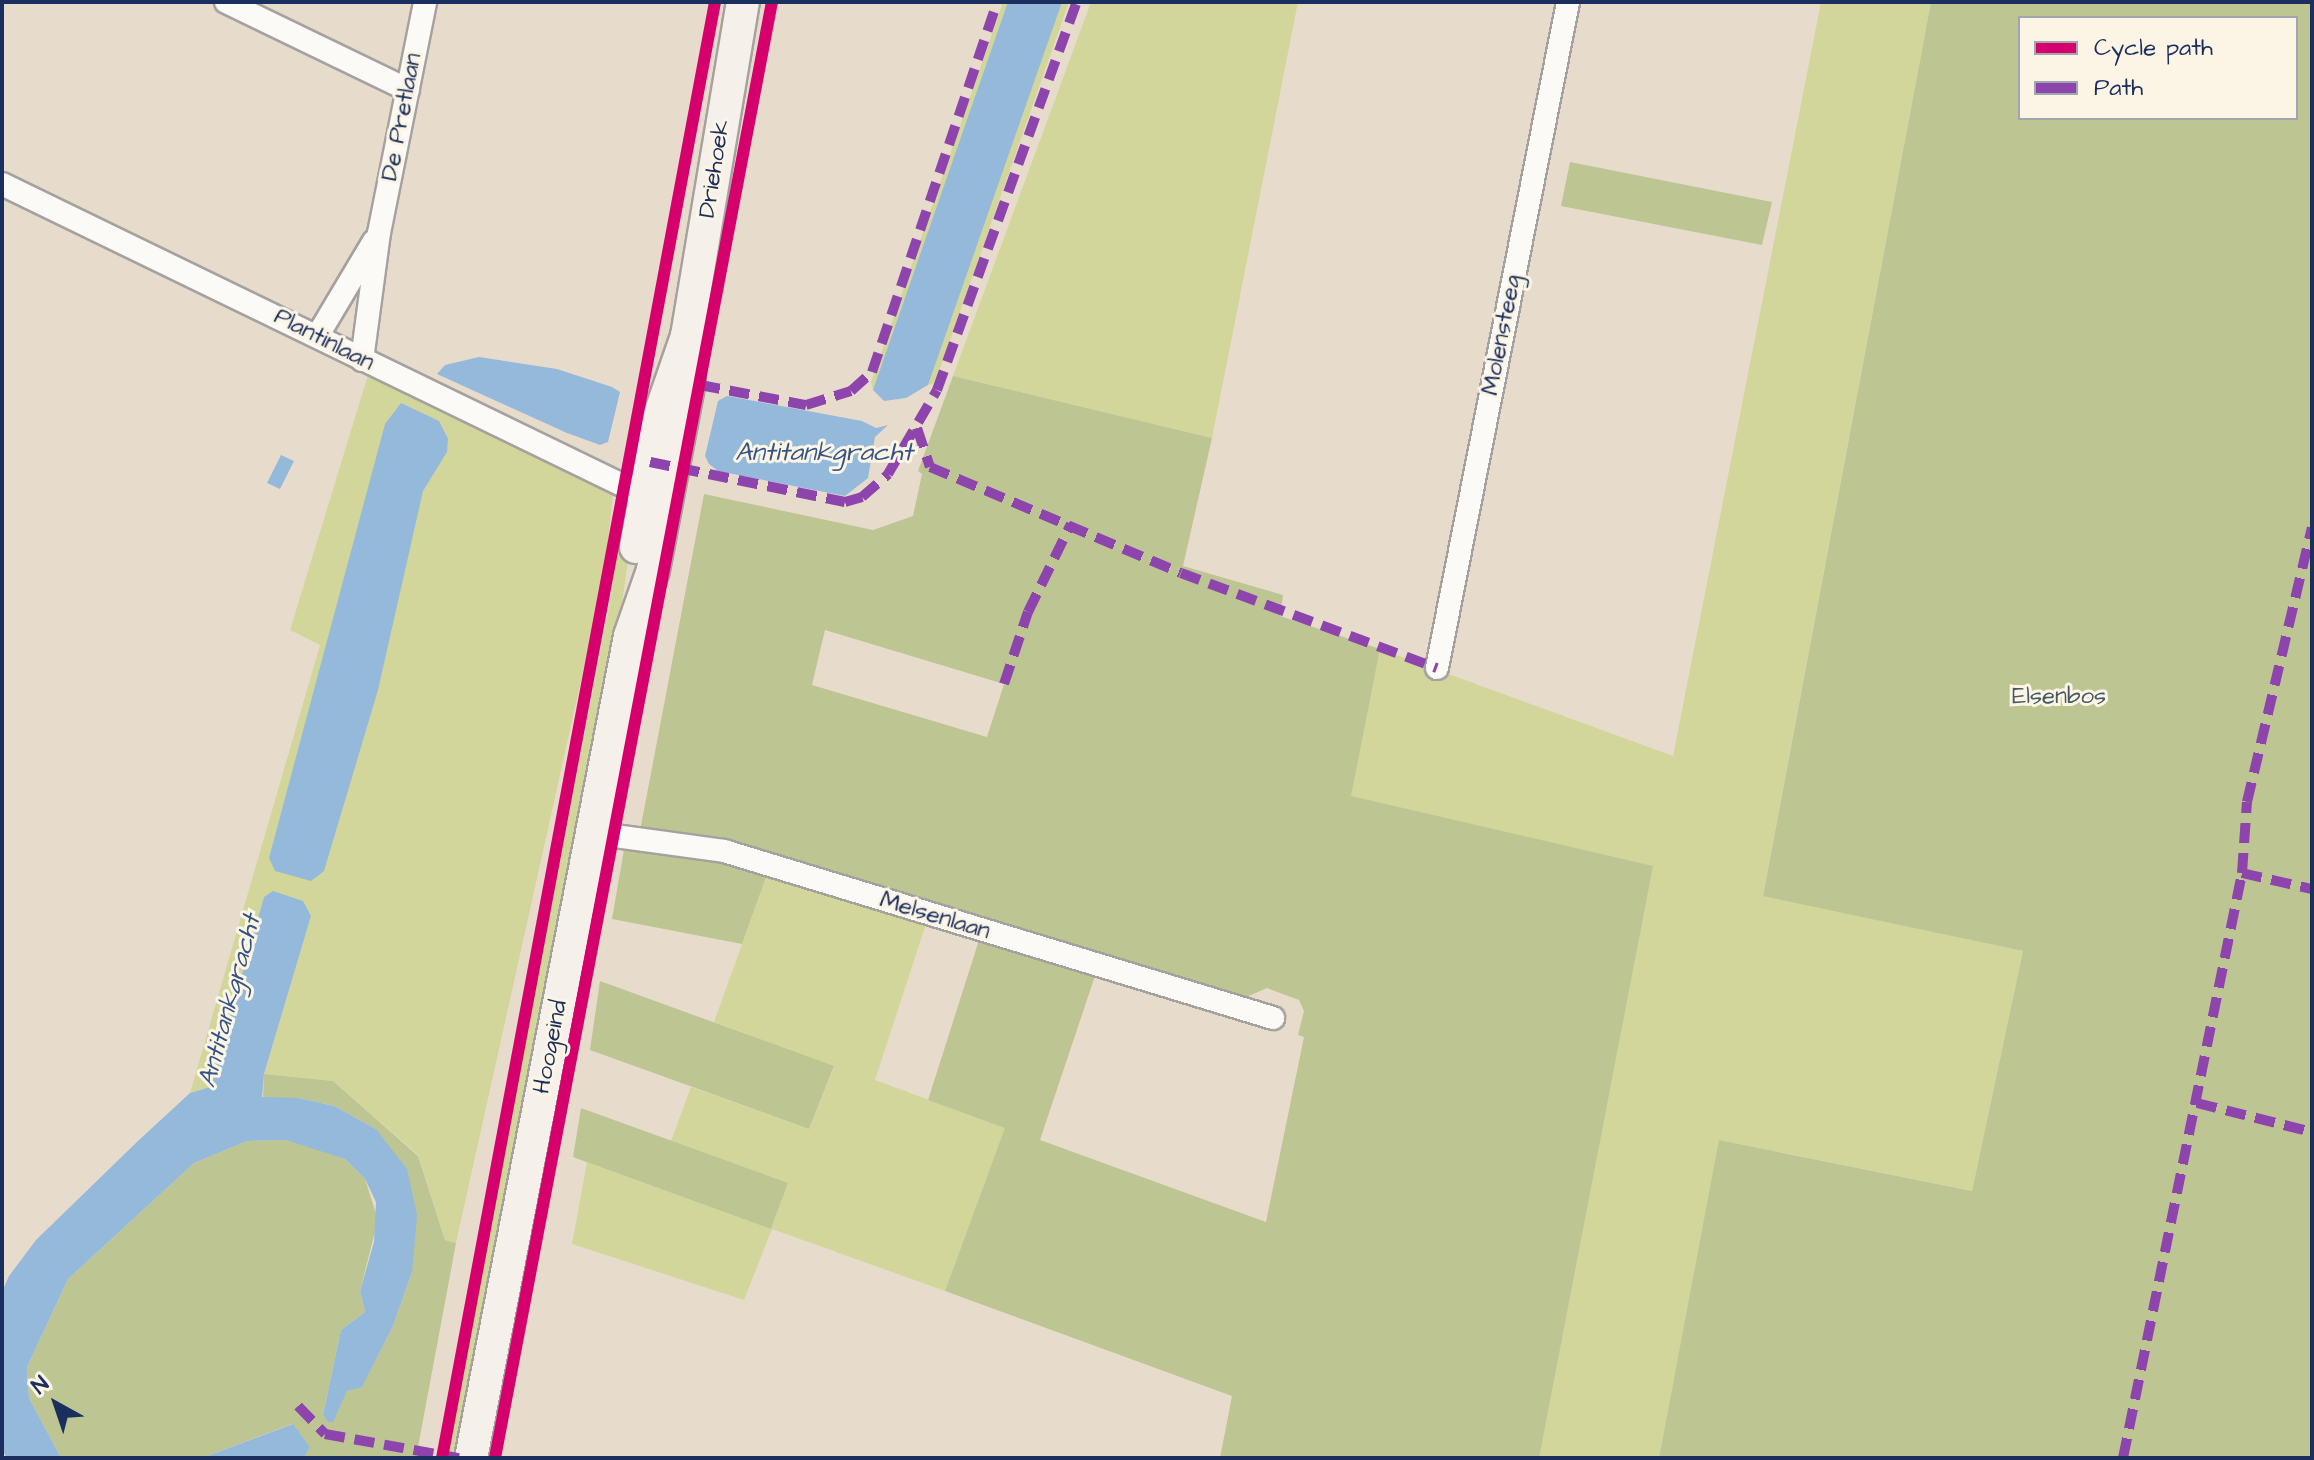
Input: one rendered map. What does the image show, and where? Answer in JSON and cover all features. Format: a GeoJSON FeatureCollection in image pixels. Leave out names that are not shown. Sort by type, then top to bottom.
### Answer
{"type":"FeatureCollection","features":[{"type":"Feature","properties":{"kind":"main road","name":"Driehoek"},"geometry":{"type":"LineString","coordinates":[[655,501],[664,401],[687,336],[743,2]]}},
{"type":"Feature","properties":{"kind":"main road","name":"Hoogeind"},"geometry":{"type":"LineString","coordinates":[[471,1458],[630,636],[631,582],[655,501]]}},
{"type":"Feature","properties":{"kind":"street"},"geometry":{"type":"LineString","coordinates":[[226,2],[408,90]]}},
{"type":"Feature","properties":{"kind":"street","name":"De Pretlaan"},"geometry":{"type":"LineString","coordinates":[[362,360],[379,233],[425,2]]}},
{"type":"Feature","properties":{"kind":"street","name":"Molensteeg"},"geometry":{"type":"LineString","coordinates":[[1437,668],[1568,2]]}},
{"type":"Feature","properties":{"kind":"street","name":"Plantinlaan"},"geometry":{"type":"LineString","coordinates":[[2,184],[318,335],[362,360],[622,482],[655,501]]}},
{"type":"Feature","properties":{"kind":"street","name":"De Pretlaan"},"geometry":{"type":"LineString","coordinates":[[318,335],[379,233]]}},
{"type":"Feature","properties":{"kind":"street","name":"Melsenlaan"},"geometry":{"type":"LineString","coordinates":[[593,833],[724,851],[1273,1018]]}},
{"type":"Feature","properties":{"kind":"green space"},"geometry":{"type":"Polygon","coordinates":[[[1003,2],[1014,2],[881,385],[873,390],[871,382],[1003,2]]]}},
{"type":"Feature","properties":{"kind":"green space"},"geometry":{"type":"Polygon","coordinates":[[[1057,2],[1069,2],[935,383],[928,385],[925,378],[1057,2]]]}},
{"type":"Feature","properties":{"kind":"green space"},"geometry":{"type":"Polygon","coordinates":[[[1091,2],[1298,2],[1212,438],[953,376],[1091,2]]]}},
{"type":"Feature","properties":{"kind":"green space"},"geometry":{"type":"Polygon","coordinates":[[[1821,2],[1931,2],[1763,895],[2023,951],[1972,1191],[1720,1140],[1659,1458],[1539,1458],[1350,796],[1380,649],[1673,756],[1821,2]]]}},
{"type":"Feature","properties":{"kind":"green space","name":"Elsenbos"},"geometry":{"type":"Polygon","coordinates":[[[1931,2],[2312,2],[2312,1458],[1659,1458],[1719,1140],[1972,1191],[2023,951],[1763,896],[1931,2]]]}},
{"type":"Feature","properties":{"kind":"green space"},"geometry":{"type":"Polygon","coordinates":[[[1570,162],[1772,202],[1762,245],[1561,206],[1570,162]]]}},
{"type":"Feature","properties":{"kind":"green space"},"geometry":{"type":"Polygon","coordinates":[[[368,375],[613,495],[604,577],[456,1243],[445,1240],[418,1155],[333,1081],[264,1074],[311,916],[264,897],[210,1087],[190,1093],[320,645],[290,630],[368,375]]]}},
{"type":"Feature","properties":{"kind":"green space"},"geometry":{"type":"Polygon","coordinates":[[[953,376],[1212,438],[1183,566],[1283,595],[1280,616],[1380,649],[1351,796],[1653,866],[1539,1458],[1220,1458],[1232,1396],[945,1291],[1005,1128],[928,1100],[980,937],[1096,973],[1040,1140],[1266,1222],[1304,1037],[1298,1035],[1304,1011],[1299,1000],[1267,988],[1242,999],[640,831],[704,494],[873,530],[913,516],[922,474],[918,471],[953,376]],[[825,630],[812,685],[987,737],[1004,684],[825,630]]]}},
{"type":"Feature","properties":{"kind":"green space"},"geometry":{"type":"Polygon","coordinates":[[[622,499],[632,533],[619,624],[457,1458],[446,1458],[612,591],[622,499]]]}},
{"type":"Feature","properties":{"kind":"green space"},"geometry":{"type":"Polygon","coordinates":[[[625,844],[709,854],[768,872],[742,944],[612,919],[625,844]]]}},
{"type":"Feature","properties":{"kind":"green space"},"geometry":{"type":"Polygon","coordinates":[[[768,872],[927,921],[875,1080],[1006,1128],[945,1291],[772,1229],[744,1300],[572,1244],[587,1162],[771,1229],[788,1183],[671,1141],[691,1087],[809,1129],[834,1067],[714,1022],[768,872]]]}},
{"type":"Feature","properties":{"kind":"green space"},"geometry":{"type":"Polygon","coordinates":[[[600,981],[834,1066],[809,1129],[590,1050],[600,981]]]}},
{"type":"Feature","properties":{"kind":"green space"},"geometry":{"type":"Polygon","coordinates":[[[264,1074],[333,1081],[418,1156],[445,1240],[456,1243],[416,1458],[304,1458],[310,1447],[292,1424],[202,1458],[61,1458],[29,1398],[27,1367],[68,1279],[194,1163],[247,1141],[286,1140],[321,1149],[345,1159],[365,1179],[378,1220],[360,1291],[365,1312],[341,1330],[323,1415],[328,1422],[347,1391],[362,1386],[393,1326],[412,1272],[376,1129],[334,1106],[299,1098],[263,1098],[264,1074]]]}},
{"type":"Feature","properties":{"kind":"green space"},"geometry":{"type":"Polygon","coordinates":[[[581,1108],[788,1183],[771,1229],[573,1157],[581,1108]]]}},
{"type":"Feature","properties":{"kind":"water","name":"Antitankgracht"},"geometry":{"type":"Polygon","coordinates":[[[1008,2],[1062,2],[928,385],[906,398],[884,401],[873,390],[1008,2]]]}},
{"type":"Feature","properties":{"kind":"water"},"geometry":{"type":"Polygon","coordinates":[[[479,357],[557,369],[620,392],[608,442],[600,445],[567,433],[437,374],[445,365],[479,357]]]}},
{"type":"Feature","properties":{"kind":"water","name":"Antitankgracht"},"geometry":{"type":"Polygon","coordinates":[[[727,396],[862,421],[876,428],[888,425],[875,437],[868,478],[845,496],[718,471],[709,464],[705,456],[718,401],[727,396]]]}},
{"type":"Feature","properties":{"kind":"water","name":"Antitankgracht"},"geometry":{"type":"Polygon","coordinates":[[[401,403],[439,421],[448,439],[447,452],[423,491],[378,690],[324,871],[311,881],[275,871],[269,858],[385,424],[401,403]]]}},
{"type":"Feature","properties":{"kind":"water"},"geometry":{"type":"Polygon","coordinates":[[[281,455],[294,461],[280,489],[267,483],[281,455]]]}},
{"type":"Feature","properties":{"kind":"water"},"geometry":{"type":"Polygon","coordinates":[[[273,891],[303,901],[311,916],[264,1074],[262,1097],[299,1098],[334,1106],[376,1129],[407,1169],[417,1215],[412,1272],[393,1326],[362,1387],[347,1391],[333,1422],[328,1422],[323,1415],[341,1330],[365,1312],[360,1291],[374,1242],[376,1202],[365,1179],[345,1159],[286,1140],[247,1141],[194,1163],[68,1279],[27,1367],[29,1398],[61,1458],[7,1458],[2,1450],[2,1292],[9,1276],[36,1240],[139,1140],[190,1093],[210,1087],[264,897],[273,891]]]}},
{"type":"Feature","properties":{"kind":"water"},"geometry":{"type":"Polygon","coordinates":[[[293,1424],[310,1447],[304,1458],[202,1458],[293,1424]]]}},
{"type":"Feature","properties":{"kind":"marked path"},"geometry":{"type":"LineString","coordinates":[[700,385],[806,405],[851,391],[872,372],[997,2]]}},
{"type":"Feature","properties":{"kind":"marked path"},"geometry":{"type":"LineString","coordinates":[[650,462],[845,502],[862,497],[888,474],[937,390],[1077,2]]}},
{"type":"Feature","properties":{"kind":"marked path"},"geometry":{"type":"LineString","coordinates":[[917,428],[930,467],[1181,573],[1437,668]]}},
{"type":"Feature","properties":{"kind":"marked path"},"geometry":{"type":"LineString","coordinates":[[1004,684],[1028,612],[1071,524]]}},
{"type":"Feature","properties":{"kind":"marked path"},"geometry":{"type":"LineString","coordinates":[[2123,1458],[2242,873],[2247,802],[2312,528]]}},
{"type":"Feature","properties":{"kind":"marked path"},"geometry":{"type":"LineString","coordinates":[[2242,873],[2312,889]]}},
{"type":"Feature","properties":{"kind":"marked path"},"geometry":{"type":"LineString","coordinates":[[2197,1103],[2312,1132]]}},
{"type":"Feature","properties":{"kind":"marked path"},"geometry":{"type":"LineString","coordinates":[[298,1406],[325,1434],[459,1458]]}},
{"type":"Feature","properties":{"kind":"cycle path"},"geometry":{"type":"LineString","coordinates":[[442,1458],[715,2]]}},
{"type":"Feature","properties":{"kind":"cycle path"},"geometry":{"type":"LineString","coordinates":[[495,1458],[772,2]]}}]}
